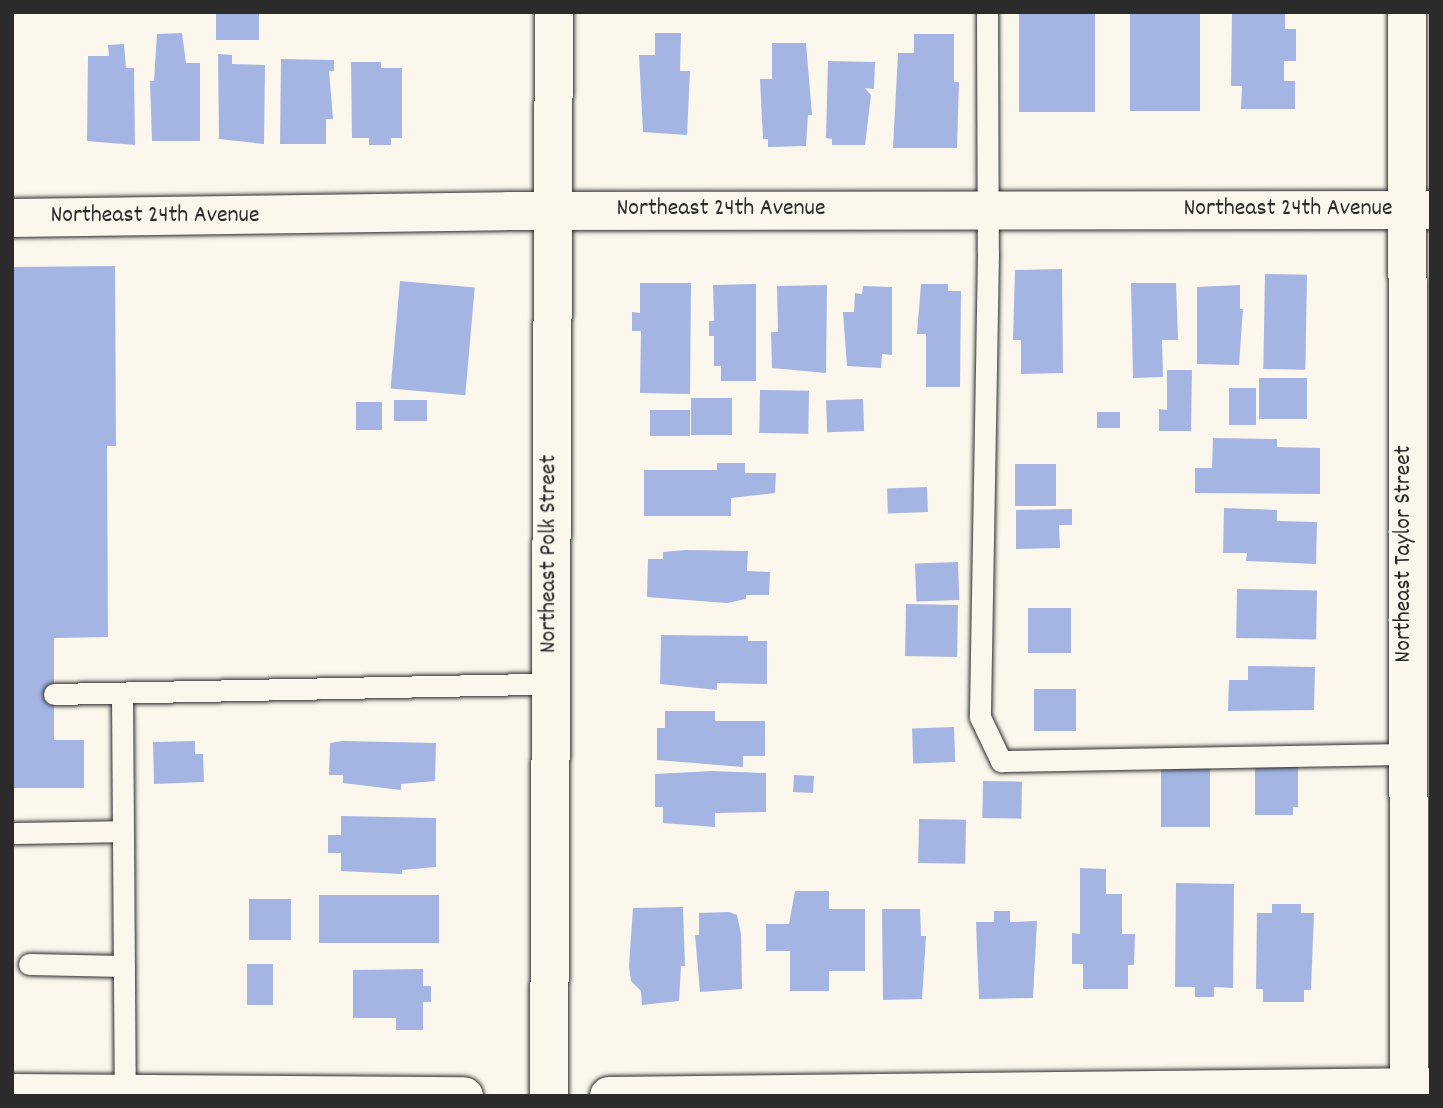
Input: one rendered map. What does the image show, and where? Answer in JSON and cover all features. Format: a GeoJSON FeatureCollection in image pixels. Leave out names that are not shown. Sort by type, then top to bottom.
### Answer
{"type":"FeatureCollection","features":[{"type":"Feature","properties":{"kind":"street","name":"Northeast Polk Street"},"geometry":{"type":"LineString","coordinates":[[549,1096],[550,211],[554,12]]}},
{"type":"Feature","properties":{"kind":"street","name":"Northeast Taylor Street"},"geometry":{"type":"LineString","coordinates":[[1407,12],[1418,210],[1418,420],[1406,754],[1416,1090]]}},
{"type":"Feature","properties":{"kind":"street","name":"Northeast 24th Avenue"},"geometry":{"type":"LineString","coordinates":[[12,218],[550,211],[1418,210]]}},
{"type":"Feature","properties":{"kind":"street"},"geometry":{"type":"LineString","coordinates":[[609,1096],[1416,1090]]}},
{"type":"Feature","properties":{"kind":"street"},"geometry":{"type":"LineString","coordinates":[[12,1093],[464,1096]]}},
{"type":"Feature","properties":{"kind":"lane"},"geometry":{"type":"LineString","coordinates":[[987,12],[988,210],[980,717],[1001,761],[1406,754]]}},
{"type":"Feature","properties":{"kind":"lane"},"geometry":{"type":"LineString","coordinates":[[54,695],[550,684]]}},
{"type":"Feature","properties":{"kind":"lane"},"geometry":{"type":"LineString","coordinates":[[122,693],[125,1094]]}},
{"type":"Feature","properties":{"kind":"lane"},"geometry":{"type":"LineString","coordinates":[[12,833],[122,831]]}},
{"type":"Feature","properties":{"kind":"lane"},"geometry":{"type":"LineString","coordinates":[[29,964],[124,966]]}},
{"type":"Feature","properties":{"kind":"building"},"geometry":{"type":"Polygon","coordinates":[[[216,12],[259,12],[259,40],[216,40],[216,12]]]}},
{"type":"Feature","properties":{"kind":"building"},"geometry":{"type":"Polygon","coordinates":[[[1019,12],[1095,12],[1095,112],[1019,112],[1019,12]]]}},
{"type":"Feature","properties":{"kind":"building"},"geometry":{"type":"Polygon","coordinates":[[[1130,12],[1200,12],[1200,111],[1130,111],[1130,12]]]}},
{"type":"Feature","properties":{"kind":"building"},"geometry":{"type":"Polygon","coordinates":[[[1232,12],[1285,12],[1285,29],[1296,29],[1296,61],[1284,61],[1284,81],[1295,81],[1295,109],[1241,109],[1242,86],[1231,86],[1232,12]]]}},
{"type":"Feature","properties":{"kind":"building"},"geometry":{"type":"Polygon","coordinates":[[[182,33],[186,63],[200,63],[200,141],[152,141],[150,81],[154,81],[157,34],[182,33]]]}},
{"type":"Feature","properties":{"kind":"building"},"geometry":{"type":"Polygon","coordinates":[[[655,33],[681,33],[680,71],[690,71],[687,135],[643,132],[639,55],[655,55],[655,33]]]}},
{"type":"Feature","properties":{"kind":"building"},"geometry":{"type":"Polygon","coordinates":[[[914,34],[954,34],[954,82],[959,82],[957,148],[893,148],[898,53],[914,53],[914,34]]]}},
{"type":"Feature","properties":{"kind":"building"},"geometry":{"type":"Polygon","coordinates":[[[772,43],[806,43],[812,115],[808,115],[806,146],[768,147],[768,139],[763,139],[760,79],[772,79],[772,43]]]}},
{"type":"Feature","properties":{"kind":"building"},"geometry":{"type":"Polygon","coordinates":[[[124,44],[126,68],[134,68],[135,145],[87,141],[88,56],[109,56],[108,45],[124,44]]]}},
{"type":"Feature","properties":{"kind":"building"},"geometry":{"type":"Polygon","coordinates":[[[218,54],[232,55],[232,64],[265,65],[264,144],[219,139],[218,54]]]}},
{"type":"Feature","properties":{"kind":"building"},"geometry":{"type":"Polygon","coordinates":[[[281,59],[334,60],[334,71],[329,71],[333,119],[326,119],[326,144],[280,144],[281,59]]]}},
{"type":"Feature","properties":{"kind":"building"},"geometry":{"type":"Polygon","coordinates":[[[828,61],[875,62],[874,89],[865,88],[871,95],[865,145],[832,145],[832,139],[826,138],[828,61]]]}},
{"type":"Feature","properties":{"kind":"building"},"geometry":{"type":"Polygon","coordinates":[[[351,62],[381,62],[381,68],[402,68],[402,138],[391,138],[391,145],[369,145],[369,138],[352,138],[351,62]]]}},
{"type":"Feature","properties":{"kind":"building"},"geometry":{"type":"Polygon","coordinates":[[[115,266],[116,446],[107,446],[108,637],[54,638],[54,740],[84,740],[84,788],[12,788],[12,267],[115,266]]]}},
{"type":"Feature","properties":{"kind":"building"},"geometry":{"type":"Polygon","coordinates":[[[1062,269],[1063,373],[1021,374],[1021,340],[1013,340],[1015,270],[1062,269]]]}},
{"type":"Feature","properties":{"kind":"building"},"geometry":{"type":"Polygon","coordinates":[[[1265,274],[1307,275],[1305,370],[1263,369],[1265,274]]]}},
{"type":"Feature","properties":{"kind":"building"},"geometry":{"type":"Polygon","coordinates":[[[400,281],[475,288],[465,395],[391,389],[400,281]]]}},
{"type":"Feature","properties":{"kind":"building"},"geometry":{"type":"Polygon","coordinates":[[[640,283],[691,283],[690,394],[640,393],[641,331],[632,331],[632,312],[640,313],[640,283]]]}},
{"type":"Feature","properties":{"kind":"building"},"geometry":{"type":"Polygon","coordinates":[[[1131,283],[1176,283],[1178,340],[1162,340],[1163,377],[1133,378],[1131,283]]]}},
{"type":"Feature","properties":{"kind":"building"},"geometry":{"type":"Polygon","coordinates":[[[756,284],[756,381],[721,381],[721,366],[714,366],[714,336],[709,336],[709,321],[714,321],[713,285],[756,284]]]}},
{"type":"Feature","properties":{"kind":"building"},"geometry":{"type":"Polygon","coordinates":[[[921,284],[948,284],[948,291],[961,291],[960,387],[926,387],[926,334],[917,334],[921,284]]]}},
{"type":"Feature","properties":{"kind":"building"},"geometry":{"type":"Polygon","coordinates":[[[827,285],[826,373],[772,368],[771,332],[778,332],[777,286],[827,285]]]}},
{"type":"Feature","properties":{"kind":"building"},"geometry":{"type":"Polygon","coordinates":[[[1240,285],[1240,309],[1243,309],[1239,365],[1197,364],[1197,287],[1240,285]]]}},
{"type":"Feature","properties":{"kind":"building"},"geometry":{"type":"Polygon","coordinates":[[[863,286],[892,287],[892,355],[882,354],[881,368],[847,366],[843,312],[854,312],[855,293],[862,294],[863,286]]]}},
{"type":"Feature","properties":{"kind":"building"},"geometry":{"type":"Polygon","coordinates":[[[1167,370],[1192,370],[1191,431],[1159,431],[1159,409],[1167,410],[1167,370]]]}},
{"type":"Feature","properties":{"kind":"building"},"geometry":{"type":"Polygon","coordinates":[[[1259,378],[1307,378],[1307,419],[1259,419],[1259,378]]]}},
{"type":"Feature","properties":{"kind":"building"},"geometry":{"type":"Polygon","coordinates":[[[1229,388],[1256,388],[1256,425],[1229,425],[1229,388]]]}},
{"type":"Feature","properties":{"kind":"building"},"geometry":{"type":"Polygon","coordinates":[[[760,390],[809,391],[808,434],[759,433],[760,390]]]}},
{"type":"Feature","properties":{"kind":"building"},"geometry":{"type":"Polygon","coordinates":[[[691,398],[732,398],[732,435],[691,435],[691,398]]]}},
{"type":"Feature","properties":{"kind":"building"},"geometry":{"type":"Polygon","coordinates":[[[863,399],[864,431],[827,432],[826,400],[863,399]]]}},
{"type":"Feature","properties":{"kind":"building"},"geometry":{"type":"Polygon","coordinates":[[[394,400],[427,400],[427,421],[394,421],[394,400]]]}},
{"type":"Feature","properties":{"kind":"building"},"geometry":{"type":"Polygon","coordinates":[[[356,402],[382,402],[382,430],[356,430],[356,402]]]}},
{"type":"Feature","properties":{"kind":"building"},"geometry":{"type":"Polygon","coordinates":[[[650,410],[690,410],[690,436],[650,436],[650,410]]]}},
{"type":"Feature","properties":{"kind":"building"},"geometry":{"type":"Polygon","coordinates":[[[1097,412],[1120,412],[1120,428],[1097,428],[1097,412]]]}},
{"type":"Feature","properties":{"kind":"building"},"geometry":{"type":"Polygon","coordinates":[[[1213,438],[1277,439],[1277,447],[1320,448],[1320,494],[1195,493],[1195,468],[1212,468],[1213,438]]]}},
{"type":"Feature","properties":{"kind":"building"},"geometry":{"type":"Polygon","coordinates":[[[717,463],[745,463],[745,473],[776,473],[775,493],[731,498],[731,516],[644,516],[644,470],[717,470],[717,463]]]}},
{"type":"Feature","properties":{"kind":"building"},"geometry":{"type":"Polygon","coordinates":[[[1015,464],[1056,464],[1056,506],[1015,506],[1015,464]]]}},
{"type":"Feature","properties":{"kind":"building"},"geometry":{"type":"Polygon","coordinates":[[[927,487],[928,512],[888,513],[887,488],[927,487]]]}},
{"type":"Feature","properties":{"kind":"building"},"geometry":{"type":"Polygon","coordinates":[[[1224,508],[1277,510],[1277,521],[1317,522],[1316,564],[1246,561],[1247,553],[1223,553],[1224,508]]]}},
{"type":"Feature","properties":{"kind":"building"},"geometry":{"type":"Polygon","coordinates":[[[1072,509],[1072,525],[1059,525],[1060,548],[1016,549],[1016,510],[1072,509]]]}},
{"type":"Feature","properties":{"kind":"building"},"geometry":{"type":"Polygon","coordinates":[[[748,551],[747,571],[770,572],[769,595],[746,595],[746,599],[727,603],[647,597],[648,559],[663,559],[663,552],[748,551]]]}},
{"type":"Feature","properties":{"kind":"building"},"geometry":{"type":"Polygon","coordinates":[[[958,562],[959,600],[916,601],[915,564],[958,562]]]}},
{"type":"Feature","properties":{"kind":"building"},"geometry":{"type":"Polygon","coordinates":[[[1237,589],[1317,590],[1316,639],[1236,638],[1237,589]]]}},
{"type":"Feature","properties":{"kind":"building"},"geometry":{"type":"Polygon","coordinates":[[[906,604],[958,605],[957,657],[905,656],[906,604]]]}},
{"type":"Feature","properties":{"kind":"building"},"geometry":{"type":"Polygon","coordinates":[[[1028,608],[1071,608],[1071,653],[1028,653],[1028,608]]]}},
{"type":"Feature","properties":{"kind":"building"},"geometry":{"type":"Polygon","coordinates":[[[661,635],[748,636],[748,641],[767,641],[767,684],[717,683],[717,690],[660,684],[661,635]]]}},
{"type":"Feature","properties":{"kind":"building"},"geometry":{"type":"Polygon","coordinates":[[[1248,666],[1315,667],[1314,710],[1228,711],[1229,680],[1248,680],[1248,666]]]}},
{"type":"Feature","properties":{"kind":"building"},"geometry":{"type":"Polygon","coordinates":[[[1034,689],[1076,689],[1076,731],[1034,731],[1034,689]]]}},
{"type":"Feature","properties":{"kind":"building"},"geometry":{"type":"Polygon","coordinates":[[[665,711],[715,711],[715,721],[765,721],[765,756],[743,756],[743,767],[657,760],[657,728],[665,728],[665,711]]]}},
{"type":"Feature","properties":{"kind":"building"},"geometry":{"type":"Polygon","coordinates":[[[954,727],[955,762],[913,763],[912,728],[954,727]]]}},
{"type":"Feature","properties":{"kind":"building"},"geometry":{"type":"Polygon","coordinates":[[[195,741],[195,754],[203,754],[204,782],[154,784],[153,742],[195,741]]]}},
{"type":"Feature","properties":{"kind":"building"},"geometry":{"type":"Polygon","coordinates":[[[330,743],[436,743],[435,781],[401,784],[401,790],[343,783],[343,775],[329,775],[330,743]]]}},
{"type":"Feature","properties":{"kind":"building"},"geometry":{"type":"Polygon","coordinates":[[[1161,767],[1210,767],[1210,827],[1161,827],[1161,767]]]}},
{"type":"Feature","properties":{"kind":"building"},"geometry":{"type":"Polygon","coordinates":[[[1255,767],[1298,767],[1298,807],[1293,807],[1293,815],[1255,815],[1255,767]]]}},
{"type":"Feature","properties":{"kind":"building"},"geometry":{"type":"Polygon","coordinates":[[[712,771],[766,773],[766,812],[715,813],[715,827],[663,823],[663,807],[655,807],[655,774],[712,771]]]}},
{"type":"Feature","properties":{"kind":"building"},"geometry":{"type":"Polygon","coordinates":[[[794,775],[814,776],[813,793],[793,792],[794,775]]]}},
{"type":"Feature","properties":{"kind":"building"},"geometry":{"type":"Polygon","coordinates":[[[983,781],[1022,782],[1021,819],[982,818],[983,781]]]}},
{"type":"Feature","properties":{"kind":"building"},"geometry":{"type":"Polygon","coordinates":[[[341,816],[436,818],[436,867],[402,870],[402,874],[341,871],[341,853],[328,853],[328,835],[341,835],[341,816]]]}},
{"type":"Feature","properties":{"kind":"building"},"geometry":{"type":"Polygon","coordinates":[[[919,819],[966,820],[965,864],[918,863],[919,819]]]}},
{"type":"Feature","properties":{"kind":"building"},"geometry":{"type":"Polygon","coordinates":[[[1080,868],[1106,869],[1106,894],[1122,894],[1122,934],[1135,934],[1134,965],[1128,965],[1128,989],[1083,989],[1083,964],[1072,964],[1072,933],[1080,934],[1080,868]]]}},
{"type":"Feature","properties":{"kind":"building"},"geometry":{"type":"Polygon","coordinates":[[[1176,883],[1234,884],[1233,988],[1214,987],[1214,997],[1195,997],[1195,987],[1175,987],[1176,883]]]}},
{"type":"Feature","properties":{"kind":"building"},"geometry":{"type":"Polygon","coordinates":[[[795,891],[829,891],[829,909],[865,909],[865,971],[829,971],[829,991],[790,991],[790,951],[766,951],[766,924],[789,924],[795,891]]]}},
{"type":"Feature","properties":{"kind":"building"},"geometry":{"type":"Polygon","coordinates":[[[319,895],[439,895],[439,943],[319,943],[319,895]]]}},
{"type":"Feature","properties":{"kind":"building"},"geometry":{"type":"Polygon","coordinates":[[[249,899],[291,899],[291,940],[249,940],[249,899]]]}},
{"type":"Feature","properties":{"kind":"building"},"geometry":{"type":"Polygon","coordinates":[[[1272,904],[1301,904],[1301,913],[1314,913],[1311,990],[1304,990],[1304,1002],[1263,1002],[1263,989],[1256,989],[1257,913],[1272,913],[1272,904]]]}},
{"type":"Feature","properties":{"kind":"building"},"geometry":{"type":"Polygon","coordinates":[[[683,907],[685,966],[681,966],[679,1001],[642,1005],[641,991],[631,981],[629,966],[633,908],[683,907]]]}},
{"type":"Feature","properties":{"kind":"building"},"geometry":{"type":"Polygon","coordinates":[[[882,909],[920,909],[921,936],[926,936],[922,999],[883,1000],[882,909]]]}},
{"type":"Feature","properties":{"kind":"building"},"geometry":{"type":"Polygon","coordinates":[[[994,911],[1010,911],[1010,922],[1037,921],[1033,998],[979,999],[976,922],[994,922],[994,911]]]}},
{"type":"Feature","properties":{"kind":"building"},"geometry":{"type":"Polygon","coordinates":[[[729,912],[737,915],[741,934],[742,989],[700,992],[695,935],[699,935],[699,913],[729,912]]]}},
{"type":"Feature","properties":{"kind":"building"},"geometry":{"type":"Polygon","coordinates":[[[247,964],[273,964],[273,1005],[247,1005],[247,964]]]}},
{"type":"Feature","properties":{"kind":"building"},"geometry":{"type":"Polygon","coordinates":[[[423,969],[423,986],[431,986],[431,1002],[423,1002],[423,1030],[396,1030],[396,1018],[353,1018],[353,970],[423,969]]]}}]}
